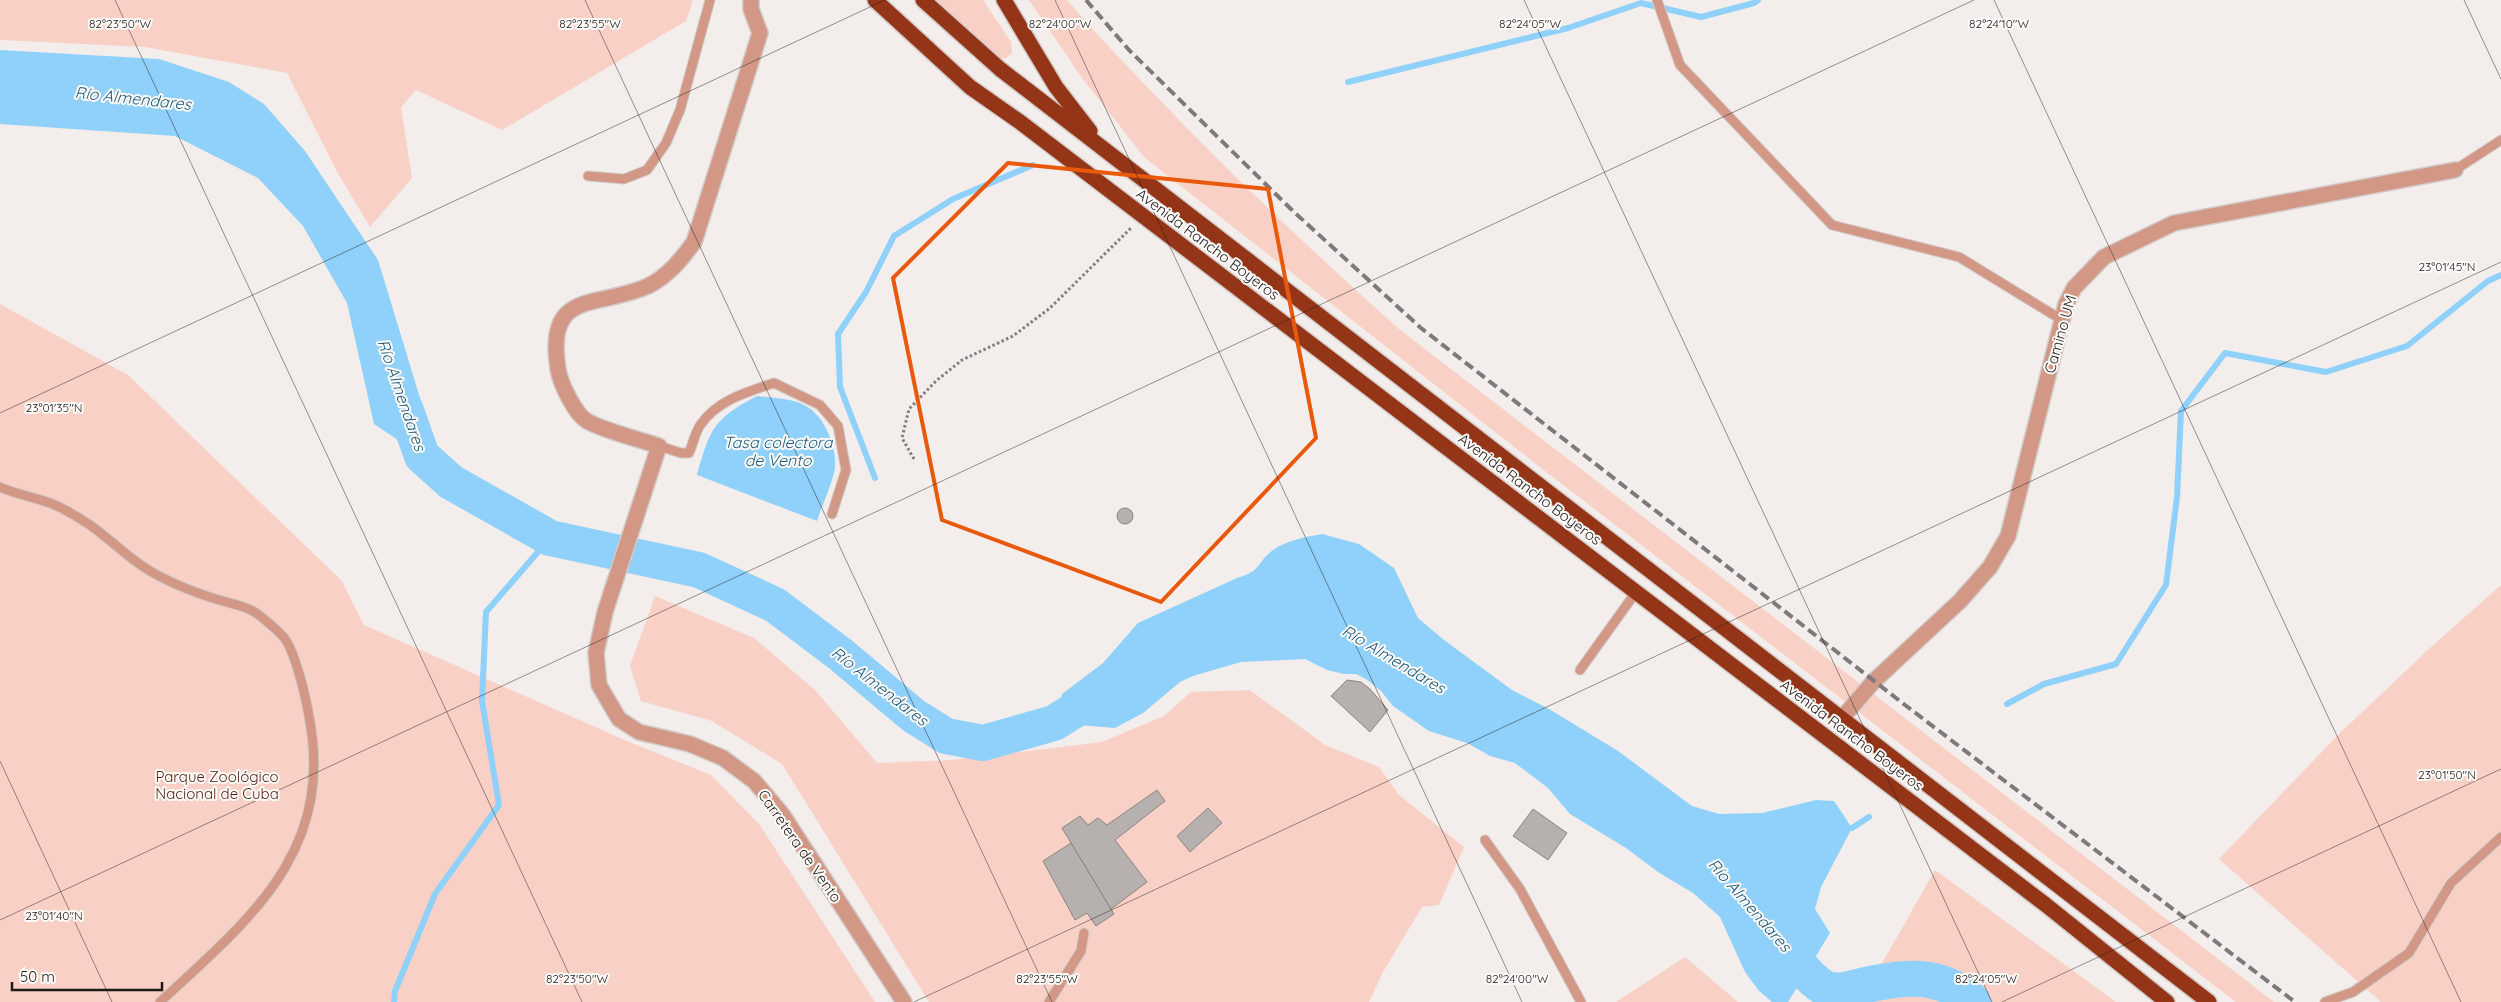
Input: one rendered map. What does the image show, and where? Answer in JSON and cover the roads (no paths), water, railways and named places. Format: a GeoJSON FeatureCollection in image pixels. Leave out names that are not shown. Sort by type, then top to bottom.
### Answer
{"type":"FeatureCollection","features":[{"type":"Feature","properties":{"kind":"highway","name":"Avenida Rancho Boyeros"},"geometry":{"type":"LineString","coordinates":[[875,0],[970,87],[1143,216],[2046,905],[2168,1002]]}},
{"type":"Feature","properties":{"kind":"highway","name":"Avenida Rancho Boyeros"},"geometry":{"type":"LineString","coordinates":[[923,0],[1000,69],[1128,169],[1554,499],[1843,717],[2049,880],[2209,1002]]}},
{"type":"Feature","properties":{"kind":"highway"},"geometry":{"type":"LineString","coordinates":[[1004,0],[1056,87],[1073,111],[1128,169]]}},
{"type":"Feature","properties":{"kind":"street"},"geometry":{"type":"LineString","coordinates":[[659,446],[586,421],[570,399],[559,376],[554,350],[556,331],[566,314],[583,303],[647,286],[669,273],[694,242],[760,32],[751,9],[751,0]]}},
{"type":"Feature","properties":{"kind":"street","name":"Camino UM"},"geometry":{"type":"LineString","coordinates":[[1843,717],[1874,681],[1960,601],[1990,567],[2008,536],[2062,320],[2074,288],[2104,257],[2174,223],[2455,170]]}},
{"type":"Feature","properties":{"kind":"street","name":"Carretera de Vento"},"geometry":{"type":"LineString","coordinates":[[659,446],[605,612],[596,653],[600,685],[619,719],[639,732],[690,744],[723,758],[754,781],[782,814],[904,1002]]}},
{"type":"Feature","properties":{"kind":"lane"},"geometry":{"type":"LineString","coordinates":[[588,176],[624,179],[648,170],[666,143],[680,110],[710,0]]}},
{"type":"Feature","properties":{"kind":"lane"},"geometry":{"type":"LineString","coordinates":[[1657,0],[1680,65],[1832,225],[1959,257],[2062,320]]}},
{"type":"Feature","properties":{"kind":"lane"},"geometry":{"type":"LineString","coordinates":[[2455,170],[2501,140]]}},
{"type":"Feature","properties":{"kind":"lane"},"geometry":{"type":"LineString","coordinates":[[659,446],[690,453],[700,425],[714,408],[739,395],[774,383],[820,405],[838,426],[846,470],[832,514]]}},
{"type":"Feature","properties":{"kind":"lane"},"geometry":{"type":"LineString","coordinates":[[0,487],[52,504],[90,526],[127,557],[159,576],[197,593],[253,610],[286,639],[304,688],[312,729],[314,764],[309,805],[300,839],[288,865],[264,900],[228,939],[160,1002]]}},
{"type":"Feature","properties":{"kind":"lane"},"geometry":{"type":"LineString","coordinates":[[1580,670],[1636,592]]}},
{"type":"Feature","properties":{"kind":"lane"},"geometry":{"type":"LineString","coordinates":[[2325,1002],[2353,992],[2409,953],[2451,883],[2501,837]]}},
{"type":"Feature","properties":{"kind":"lane"},"geometry":{"type":"LineString","coordinates":[[1485,840],[1520,889],[1581,1002]]}},
{"type":"Feature","properties":{"kind":"lane"},"geometry":{"type":"LineString","coordinates":[[1049,1002],[1081,951],[1084,932]]}},
{"type":"Feature","properties":{"kind":"water"},"geometry":{"type":"Polygon","coordinates":[[[0,50],[159,59],[229,82],[264,104],[305,151],[378,260],[420,398],[422,456],[374,424],[347,303],[303,226],[258,178],[175,136],[0,124],[0,50]]]}},
{"type":"Feature","properties":{"kind":"water","name":"Tasa colectora de Vento"},"geometry":{"type":"Polygon","coordinates":[[[757,396],[797,402],[815,413],[826,429],[833,447],[835,465],[817,521],[697,475],[706,446],[715,427],[731,412],[757,396]]]}},
{"type":"Feature","properties":{"kind":"water"},"geometry":{"type":"Polygon","coordinates":[[[1322,534],[1359,544],[1394,568],[1418,618],[1444,640],[1512,690],[1549,709],[1618,751],[1692,806],[1719,814],[1762,813],[1816,800],[1834,801],[1852,828],[1821,887],[1815,909],[1830,933],[1788,1002],[1772,1002],[1759,991],[1745,972],[1720,917],[1693,893],[1658,872],[1626,848],[1570,814],[1548,788],[1515,763],[1490,756],[1467,743],[1429,731],[1393,706],[1381,691],[1356,674],[1344,674],[1327,670],[1305,659],[1241,662],[1193,676],[1180,682],[1143,713],[1115,728],[1054,723],[1062,694],[1103,663],[1138,623],[1251,572],[1273,550],[1291,541],[1322,534]]]}},
{"type":"Feature","properties":{"kind":"waterway"},"geometry":{"type":"LineString","coordinates":[[1348,82],[1568,28],[1641,3],[1701,17],[1754,3],[1758,0]]}},
{"type":"Feature","properties":{"kind":"waterway"},"geometry":{"type":"LineString","coordinates":[[875,478],[840,387],[838,334],[866,292],[894,236],[953,199],[1033,165]]}},
{"type":"Feature","properties":{"kind":"waterway"},"geometry":{"type":"LineString","coordinates":[[2007,704],[2044,684],[2116,664],[2166,585],[2177,497],[2181,411],[2225,353],[2326,372],[2407,346],[2488,281],[2501,275]]}},
{"type":"Feature","properties":{"kind":"waterway","name":"Río Almendares"},"geometry":{"type":"LineString","coordinates":[[405,408],[422,456],[451,482],[550,538],[699,570],[775,605],[840,654],[914,716],[946,736],[983,743],[1054,723],[1097,696]]}},
{"type":"Feature","properties":{"kind":"waterway"},"geometry":{"type":"LineString","coordinates":[[394,1002],[395,991],[435,894],[499,805],[482,701],[486,612],[550,538]]}},
{"type":"Feature","properties":{"kind":"waterway"},"geometry":{"type":"LineString","coordinates":[[1852,828],[1869,817]]}},
{"type":"Feature","properties":{"kind":"waterway","name":"Río Almendares"},"geometry":{"type":"LineString","coordinates":[[1775,933],[1805,972],[1827,989],[1840,991],[1891,980],[1920,979],[1947,985],[1973,1002]]}},
{"type":"Feature","properties":{"kind":"railway"},"geometry":{"type":"LineString","coordinates":[[1086,0],[1129,50],[1294,212],[1421,328],[1905,705],[2295,1002]]}},
{"type":"Feature","properties":{"kind":"park label","name":"Parque Zoológico Nacional de Cuba"},"geometry":{"type":"Point","coordinates":[217,784]}}]}
